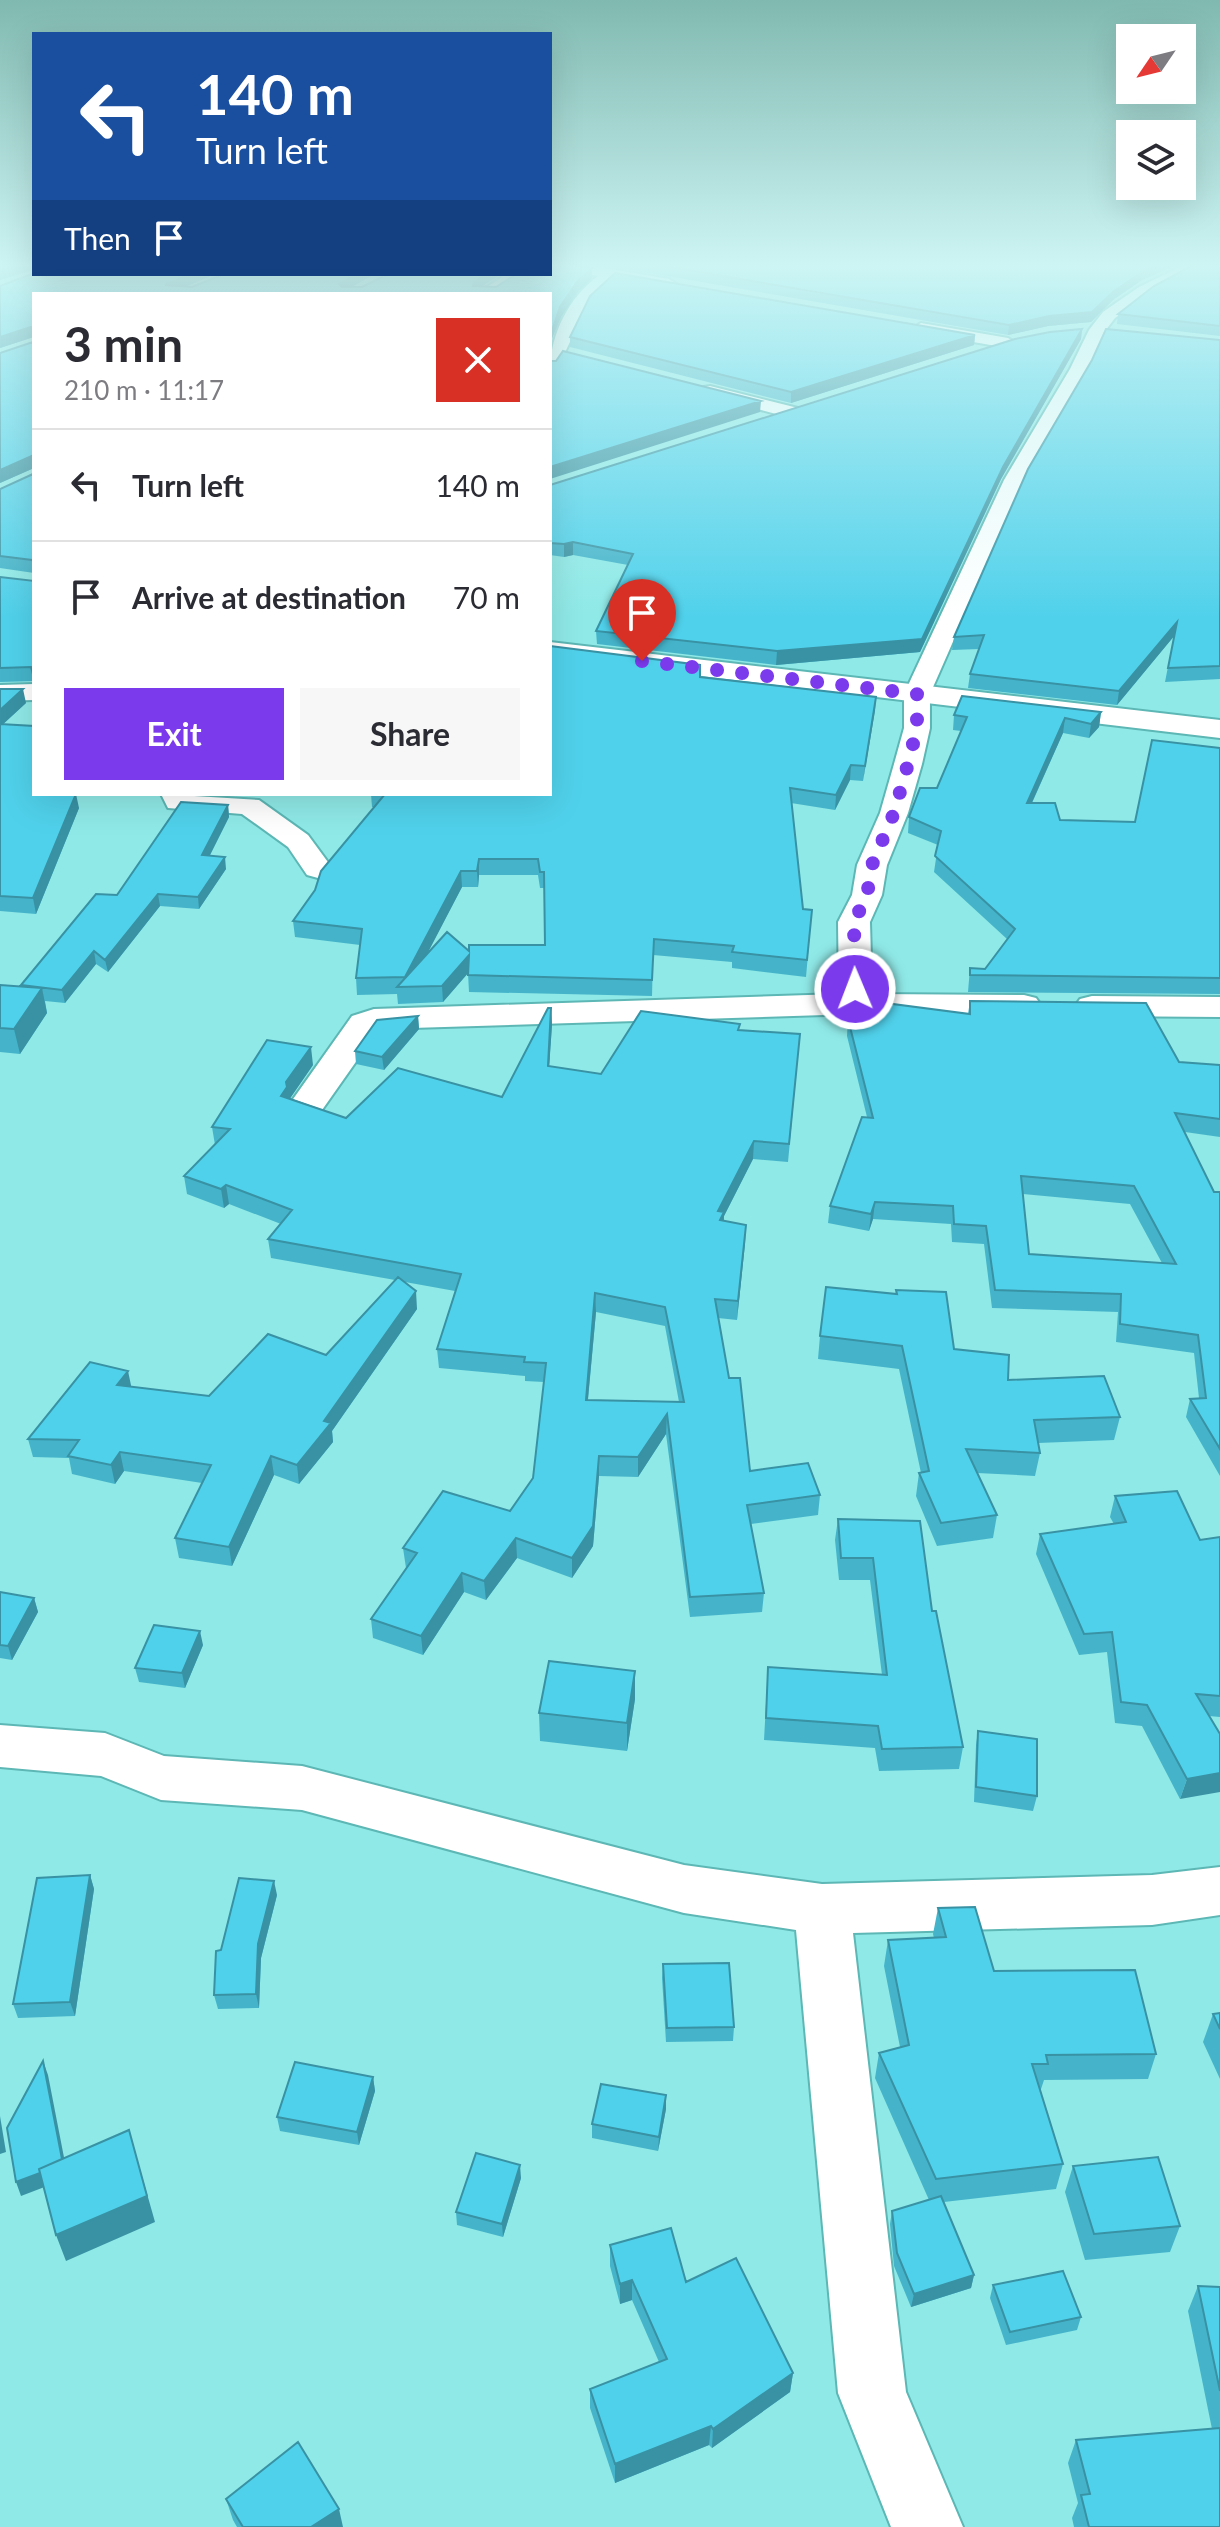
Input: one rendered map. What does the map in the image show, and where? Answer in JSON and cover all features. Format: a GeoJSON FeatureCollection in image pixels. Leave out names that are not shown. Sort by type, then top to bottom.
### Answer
{"type":"FeatureCollection","features":[{"type":"Feature","properties":{"kind":"main road"},"geometry":{"type":"LineString","coordinates":[[552,650],[1220,729]]}},
{"type":"Feature","properties":{"kind":"street"},"geometry":{"type":"LineString","coordinates":[[856,1004],[854,922],[867,895],[872,865],[905,777],[917,728],[917,694],[1014,480],[1072,381]]}},
{"type":"Feature","properties":{"kind":"street"},"geometry":{"type":"LineString","coordinates":[[691,386],[802,410],[764,422]]}},
{"type":"Feature","properties":{"kind":"street"},"geometry":{"type":"LineString","coordinates":[[0,693],[32,692]]}},
{"type":"Feature","properties":{"kind":"street"},"geometry":{"type":"LineString","coordinates":[[176,796],[178,802],[249,806],[298,841],[318,869]]}},
{"type":"Feature","properties":{"kind":"street"},"geometry":{"type":"LineString","coordinates":[[309,1102],[364,1023],[374,1019],[856,1004],[1220,1007]]}},
{"type":"Feature","properties":{"kind":"street"},"geometry":{"type":"LineString","coordinates":[[0,1746],[105,1755],[161,1778],[302,1788],[684,1889],[822,1909],[1152,1900],[1220,1891]]}},
{"type":"Feature","properties":{"kind":"street"},"geometry":{"type":"LineString","coordinates":[[822,1909],[872,2393],[927,2527]]}},
{"type":"Feature","properties":{"kind":"building"},"geometry":{"type":"Polygon","coordinates":[[[0,381],[32,381],[32,456],[0,470],[0,381]]]}},
{"type":"Feature","properties":{"kind":"building"},"geometry":{"type":"Polygon","coordinates":[[[552,381],[682,381],[761,401],[552,466],[552,381]]]}},
{"type":"Feature","properties":{"kind":"building"},"geometry":{"type":"Polygon","coordinates":[[[747,381],[827,381],[791,392],[747,381]]]}},
{"type":"Feature","properties":{"kind":"building"},"geometry":{"type":"Polygon","coordinates":[[[881,381],[1052,381],[1003,467],[922,639],[777,651],[596,631],[633,554],[573,542],[552,543],[552,484],[881,381]]]}},
{"type":"Feature","properties":{"kind":"building"},"geometry":{"type":"Polygon","coordinates":[[[1080,381],[1220,381],[1220,666],[1168,668],[1177,622],[1119,691],[970,674],[984,635],[954,637],[1028,469],[1080,381]]]}},
{"type":"Feature","properties":{"kind":"building"},"geometry":{"type":"Polygon","coordinates":[[[32,474],[32,560],[0,556],[0,489],[32,474]]]}},
{"type":"Feature","properties":{"kind":"building"},"geometry":{"type":"Polygon","coordinates":[[[0,577],[32,581],[32,671],[31,667],[0,668],[0,577]]]}},
{"type":"Feature","properties":{"kind":"building"},"geometry":{"type":"Polygon","coordinates":[[[552,646],[700,665],[700,677],[876,697],[865,766],[851,765],[836,795],[790,788],[803,909],[812,910],[807,960],[732,952],[734,946],[654,939],[652,980],[468,975],[469,955],[442,986],[397,987],[447,932],[469,951],[469,945],[545,945],[544,872],[540,872],[538,859],[479,859],[477,871],[461,871],[405,977],[356,978],[362,929],[293,921],[315,890],[321,871],[383,796],[552,796],[552,646]]]}},
{"type":"Feature","properties":{"kind":"building"},"geometry":{"type":"Polygon","coordinates":[[[0,689],[23,689],[0,710],[0,689]]]}},
{"type":"Feature","properties":{"kind":"building"},"geometry":{"type":"Polygon","coordinates":[[[962,696],[1101,712],[1091,724],[1065,718],[1027,803],[1055,803],[1060,820],[1135,822],[1152,740],[1220,748],[1220,978],[970,975],[970,968],[985,969],[1015,929],[935,856],[941,831],[909,817],[920,788],[937,788],[967,717],[954,715],[962,696]]]}},
{"type":"Feature","properties":{"kind":"building"},"geometry":{"type":"Polygon","coordinates":[[[0,724],[32,726],[32,796],[75,796],[33,898],[0,896],[0,724]]]}},
{"type":"Feature","properties":{"kind":"building"},"geometry":{"type":"Polygon","coordinates":[[[181,802],[228,805],[202,855],[225,857],[198,897],[158,894],[105,960],[94,951],[62,990],[21,985],[96,894],[117,895],[181,802]]]}},
{"type":"Feature","properties":{"kind":"building"},"geometry":{"type":"Polygon","coordinates":[[[0,985],[42,988],[14,1029],[0,1028],[0,985]]]}},
{"type":"Feature","properties":{"kind":"building"},"geometry":{"type":"Polygon","coordinates":[[[970,1001],[1146,1003],[1179,1062],[1220,1065],[1220,1119],[1175,1113],[1214,1192],[1220,1192],[1220,1449],[1190,1399],[1206,1398],[1198,1335],[1120,1324],[1121,1294],[995,1290],[986,1226],[954,1224],[953,1206],[875,1202],[871,1214],[830,1206],[862,1117],[873,1118],[848,1019],[877,1022],[877,1002],[970,1014],[970,1001]],[[1021,1176],[1029,1254],[1176,1264],[1134,1186],[1021,1176]]]}},
{"type":"Feature","properties":{"kind":"building"},"geometry":{"type":"Polygon","coordinates":[[[548,1008],[551,1008],[548,1066],[601,1074],[641,1011],[740,1024],[738,1030],[800,1034],[789,1144],[754,1141],[718,1211],[724,1212],[720,1220],[746,1225],[738,1301],[715,1299],[729,1378],[740,1378],[750,1471],[808,1463],[820,1495],[747,1505],[764,1593],[690,1597],[667,1414],[638,1457],[599,1456],[593,1526],[572,1558],[516,1538],[484,1581],[462,1573],[421,1636],[371,1619],[417,1553],[403,1548],[443,1491],[510,1511],[533,1478],[546,1363],[524,1362],[525,1357],[437,1349],[461,1274],[268,1239],[292,1210],[226,1185],[221,1189],[184,1176],[230,1129],[212,1127],[267,1040],[311,1047],[286,1082],[287,1087],[281,1096],[346,1118],[398,1068],[502,1097],[548,1008]],[[595,1293],[586,1400],[684,1402],[665,1307],[595,1293]]]}},
{"type":"Feature","properties":{"kind":"building"},"geometry":{"type":"Polygon","coordinates":[[[418,1016],[382,1057],[355,1051],[377,1020],[418,1016]]]}},
{"type":"Feature","properties":{"kind":"building"},"geometry":{"type":"Polygon","coordinates":[[[398,1277],[416,1291],[324,1421],[331,1423],[297,1465],[271,1456],[229,1547],[175,1538],[211,1465],[120,1452],[111,1465],[68,1456],[79,1440],[28,1439],[90,1362],[128,1371],[117,1385],[209,1396],[268,1334],[326,1355],[398,1277]]]}},
{"type":"Feature","properties":{"kind":"building"},"geometry":{"type":"Polygon","coordinates":[[[826,1287],[897,1294],[896,1290],[946,1292],[954,1349],[1009,1355],[1008,1380],[1104,1376],[1120,1417],[1034,1420],[1040,1453],[966,1449],[997,1515],[941,1523],[919,1473],[929,1471],[902,1346],[820,1336],[826,1287]]]}},
{"type":"Feature","properties":{"kind":"building"},"geometry":{"type":"Polygon","coordinates":[[[1177,1491],[1200,1540],[1220,1537],[1220,1696],[1196,1694],[1220,1734],[1220,1773],[1187,1779],[1147,1705],[1121,1702],[1112,1632],[1084,1634],[1040,1534],[1126,1522],[1115,1496],[1177,1491]]]}},
{"type":"Feature","properties":{"kind":"building"},"geometry":{"type":"Polygon","coordinates":[[[838,1519],[920,1521],[932,1611],[936,1611],[963,1747],[882,1749],[878,1726],[766,1718],[768,1667],[887,1675],[873,1558],[841,1558],[838,1519]]]}},
{"type":"Feature","properties":{"kind":"building"},"geometry":{"type":"Polygon","coordinates":[[[0,1592],[34,1598],[8,1646],[0,1645],[0,1592]]]}},
{"type":"Feature","properties":{"kind":"building"},"geometry":{"type":"Polygon","coordinates":[[[154,1625],[200,1631],[182,1673],[135,1668],[154,1625]]]}},
{"type":"Feature","properties":{"kind":"building"},"geometry":{"type":"Polygon","coordinates":[[[549,1661],[635,1671],[627,1723],[539,1713],[549,1661]]]}},
{"type":"Feature","properties":{"kind":"building"},"geometry":{"type":"Polygon","coordinates":[[[978,1731],[1037,1739],[1037,1796],[976,1787],[978,1731]]]}},
{"type":"Feature","properties":{"kind":"building"},"geometry":{"type":"Polygon","coordinates":[[[90,1875],[70,2002],[13,2004],[37,1878],[90,1875]]]}},
{"type":"Feature","properties":{"kind":"building"},"geometry":{"type":"Polygon","coordinates":[[[239,1878],[274,1881],[258,1944],[256,1994],[214,1995],[216,1951],[221,1950],[239,1878]]]}},
{"type":"Feature","properties":{"kind":"building"},"geometry":{"type":"Polygon","coordinates":[[[975,1907],[994,1971],[1135,1970],[1156,2054],[1046,2055],[1048,2064],[1032,2064],[1063,2164],[936,2179],[879,2053],[909,2045],[888,1940],[946,1937],[938,1908],[975,1907]]]}},
{"type":"Feature","properties":{"kind":"building"},"geometry":{"type":"Polygon","coordinates":[[[729,1963],[734,2027],[667,2028],[663,1964],[729,1963]]]}},
{"type":"Feature","properties":{"kind":"building"},"geometry":{"type":"Polygon","coordinates":[[[1220,2013],[1220,2029],[1213,2014],[1220,2013]]]}},
{"type":"Feature","properties":{"kind":"building"},"geometry":{"type":"Polygon","coordinates":[[[43,2061],[62,2159],[39,2169],[40,2173],[16,2182],[7,2128],[43,2061]]]}},
{"type":"Feature","properties":{"kind":"building"},"geometry":{"type":"Polygon","coordinates":[[[295,2062],[373,2077],[357,2132],[277,2117],[295,2062]]]}},
{"type":"Feature","properties":{"kind":"building"},"geometry":{"type":"Polygon","coordinates":[[[601,2084],[666,2095],[659,2137],[592,2124],[601,2084]]]}},
{"type":"Feature","properties":{"kind":"building"},"geometry":{"type":"Polygon","coordinates":[[[129,2130],[147,2196],[56,2235],[39,2169],[129,2130]]]}},
{"type":"Feature","properties":{"kind":"building"},"geometry":{"type":"Polygon","coordinates":[[[476,2153],[520,2165],[502,2224],[456,2212],[476,2153]]]}},
{"type":"Feature","properties":{"kind":"building"},"geometry":{"type":"Polygon","coordinates":[[[1158,2157],[1180,2226],[1094,2234],[1073,2166],[1158,2157]]]}},
{"type":"Feature","properties":{"kind":"building"},"geometry":{"type":"Polygon","coordinates":[[[941,2196],[974,2275],[914,2294],[897,2253],[892,2211],[941,2196]]]}},
{"type":"Feature","properties":{"kind":"building"},"geometry":{"type":"Polygon","coordinates":[[[671,2228],[686,2282],[736,2258],[793,2373],[713,2429],[711,2426],[615,2464],[590,2389],[667,2359],[632,2280],[620,2284],[610,2245],[671,2228]]]}},
{"type":"Feature","properties":{"kind":"building"},"geometry":{"type":"Polygon","coordinates":[[[1063,2271],[1081,2317],[1010,2332],[993,2285],[1063,2271]]]}},
{"type":"Feature","properties":{"kind":"building"},"geometry":{"type":"Polygon","coordinates":[[[1198,2286],[1220,2287],[1220,2391],[1198,2286]]]}},
{"type":"Feature","properties":{"kind":"building"},"geometry":{"type":"Polygon","coordinates":[[[1220,2428],[1220,2527],[1089,2527],[1081,2495],[1090,2494],[1076,2440],[1220,2428]]]}},
{"type":"Feature","properties":{"kind":"building"},"geometry":{"type":"Polygon","coordinates":[[[298,2442],[339,2509],[311,2527],[243,2527],[226,2499],[298,2442]]]}},
{"type":"Feature","properties":{"kind":"route"},"geometry":{"type":"LineString","coordinates":[[642,661],[917,694],[917,728],[908,764],[894,813],[883,832],[872,865],[867,895],[854,922],[855,989]]}}]}
